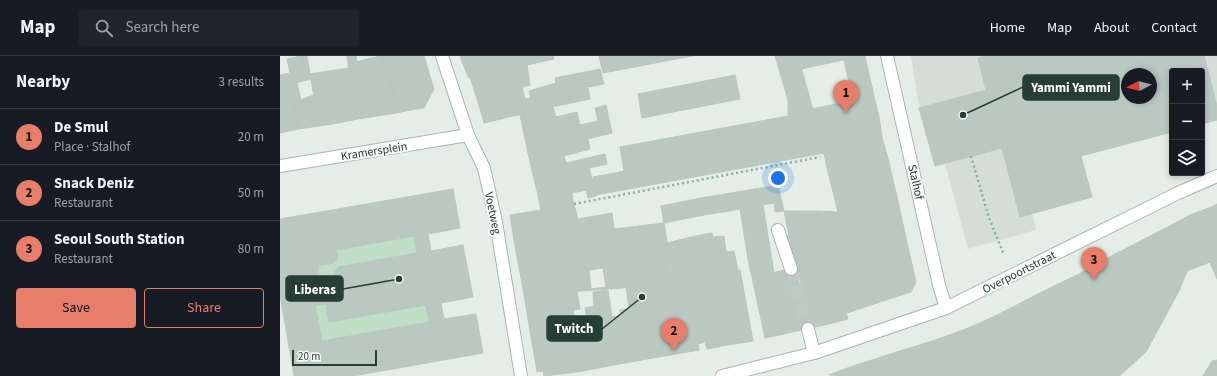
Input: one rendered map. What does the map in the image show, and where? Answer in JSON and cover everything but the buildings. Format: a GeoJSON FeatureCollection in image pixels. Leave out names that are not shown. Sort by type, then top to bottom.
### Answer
{"type":"FeatureCollection","features":[{"type":"Feature","properties":{"kind":"street","name":"Voetweg"},"geometry":{"type":"LineString","coordinates":[[442,56],[468,135],[484,168],[496,222],[521,376]]}},
{"type":"Feature","properties":{"kind":"street","name":"Stalhof"},"geometry":{"type":"LineString","coordinates":[[887,56],[939,285],[946,308]]}},
{"type":"Feature","properties":{"kind":"street","name":"Kramersplein"},"geometry":{"type":"LineString","coordinates":[[280,166],[468,135]]}},
{"type":"Feature","properties":{"kind":"street","name":"Overpoortstraat"},"geometry":{"type":"LineString","coordinates":[[722,376],[814,353],[946,308],[1178,193],[1217,176]]}},
{"type":"Feature","properties":{"kind":"street"},"geometry":{"type":"LineString","coordinates":[[778,230],[791,269]]}},
{"type":"Feature","properties":{"kind":"street"},"geometry":{"type":"LineString","coordinates":[[808,329],[814,353]]}},
{"type":"Feature","properties":{"kind":"path"},"geometry":{"type":"LineString","coordinates":[[971,156],[989,218],[1004,255]]}},
{"type":"Feature","properties":{"kind":"path"},"geometry":{"type":"LineString","coordinates":[[574,204],[820,157]]}},
{"type":"Feature","properties":{"kind":"shaded area"},"geometry":{"type":"Polygon","coordinates":[[[911,56],[1217,56],[1217,120],[1205,81],[1205,68],[1169,68],[1169,133],[1081,156],[1092,197],[1032,213],[1036,230],[968,249],[945,164],[935,166],[919,108],[911,56]]]}},
{"type":"Feature","properties":{"kind":"green space"},"geometry":{"type":"Polygon","coordinates":[[[414,236],[417,253],[338,267],[323,287],[324,291],[314,293],[312,284],[319,274],[318,266],[338,257],[336,250],[414,236]]]}},
{"type":"Feature","properties":{"kind":"green space"},"geometry":{"type":"Polygon","coordinates":[[[326,304],[330,322],[426,305],[429,322],[322,341],[315,305],[326,304]]]}},
{"type":"Feature","properties":{"kind":"tunnel"},"geometry":{"type":"LineString","coordinates":[[791,269],[808,329]]}},
{"type":"Feature","properties":{"kind":"place","name":"De Smul"},"geometry":{"type":"Point","coordinates":[846,113]}},
{"type":"Feature","properties":{"kind":"place","name":"Yammi Yammi"},"geometry":{"type":"Point","coordinates":[963,115]}},
{"type":"Feature","properties":{"kind":"place","name":"Liberas"},"geometry":{"type":"Point","coordinates":[399,279]}},
{"type":"Feature","properties":{"kind":"place","name":"Seoul South Station"},"geometry":{"type":"Point","coordinates":[1094,280]}},
{"type":"Feature","properties":{"kind":"place","name":"Twitch"},"geometry":{"type":"Point","coordinates":[642,297]}},
{"type":"Feature","properties":{"kind":"place","name":"Snack Deniz"},"geometry":{"type":"Point","coordinates":[674,351]}}]}
